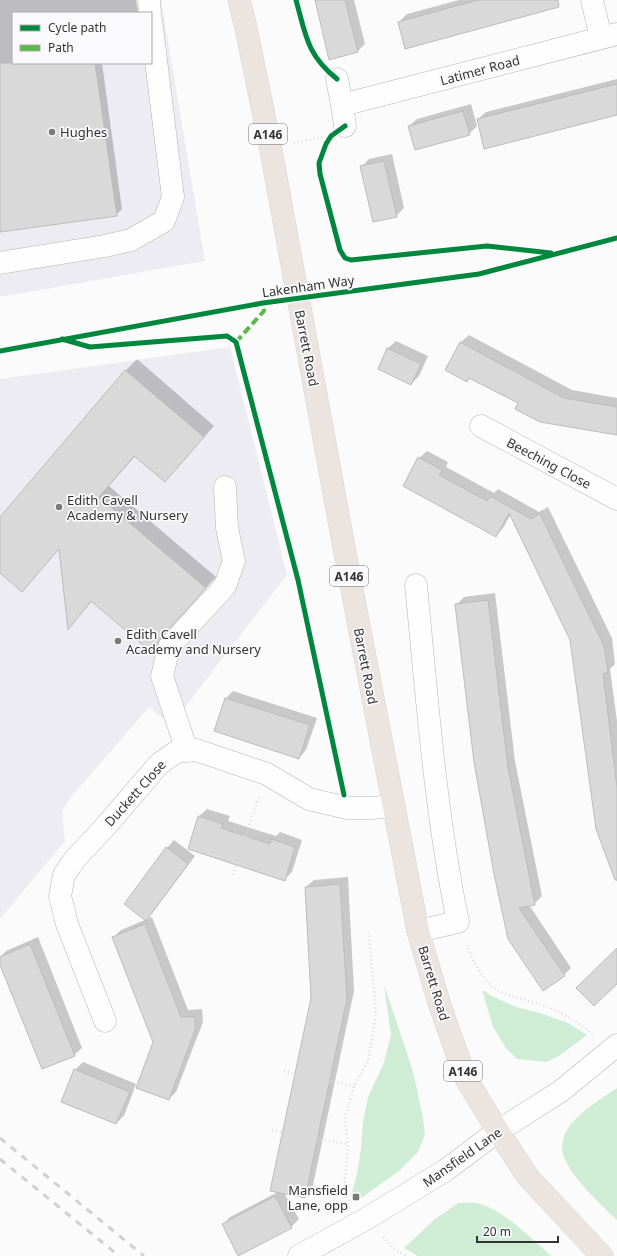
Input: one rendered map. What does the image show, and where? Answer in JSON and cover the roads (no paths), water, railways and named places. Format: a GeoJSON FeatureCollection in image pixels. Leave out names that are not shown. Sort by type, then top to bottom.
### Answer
{"type":"FeatureCollection","features":[{"type":"Feature","properties":{"kind":"highway","name":"Barrett Road"},"geometry":{"type":"LineString","coordinates":[[239,0],[246,28],[288,241],[306,345],[418,931],[440,1006],[466,1079],[528,1178],[602,1256]]}},
{"type":"Feature","properties":{"kind":"highway","name":"Barrett Road"},"geometry":{"type":"LineString","coordinates":[[243,0],[246,28]]}},
{"type":"Feature","properties":{"kind":"street"},"geometry":{"type":"LineString","coordinates":[[148,0],[150,12]]}},
{"type":"Feature","properties":{"kind":"street"},"geometry":{"type":"LineString","coordinates":[[592,0],[609,36]]}},
{"type":"Feature","properties":{"kind":"street"},"geometry":{"type":"LineString","coordinates":[[0,263],[105,246],[131,240],[164,221],[173,197],[152,28]]}},
{"type":"Feature","properties":{"kind":"street","name":"Latimer Road"},"geometry":{"type":"LineString","coordinates":[[342,105],[609,36]]}},
{"type":"Feature","properties":{"kind":"street"},"geometry":{"type":"LineString","coordinates":[[337,79],[342,105],[338,131]]}},
{"type":"Feature","properties":{"kind":"street","name":"Beeching Close"},"geometry":{"type":"LineString","coordinates":[[481,426],[617,499]]}},
{"type":"Feature","properties":{"kind":"street"},"geometry":{"type":"LineString","coordinates":[[187,751],[162,676],[169,648],[225,586],[234,561],[227,528],[225,487]]}},
{"type":"Feature","properties":{"kind":"street"},"geometry":{"type":"LineString","coordinates":[[416,585],[435,777],[458,922],[418,931]]}},
{"type":"Feature","properties":{"kind":"street","name":"Duckett Close"},"geometry":{"type":"LineString","coordinates":[[105,1021],[66,924],[60,896],[64,875],[75,859],[105,827],[159,764],[176,752],[196,750],[212,754],[267,774],[309,799],[347,808],[393,806]]}},
{"type":"Feature","properties":{"kind":"street","name":"Mansfield Lane"},"geometry":{"type":"LineString","coordinates":[[301,1256],[366,1219],[446,1170],[498,1132],[561,1091],[617,1045]]}},
{"type":"Feature","properties":{"kind":"railway"},"geometry":{"type":"LineString","coordinates":[[0,1138],[144,1256]]}},
{"type":"Feature","properties":{"kind":"railway"},"geometry":{"type":"LineString","coordinates":[[0,1159],[119,1256]]}},
{"type":"Feature","properties":{"kind":"place","name":"Hughes"},"geometry":{"type":"Point","coordinates":[52,132]}},
{"type":"Feature","properties":{"kind":"place","name":"Edith Cavell Academy & Nursery"},"geometry":{"type":"Point","coordinates":[59,507]}},
{"type":"Feature","properties":{"kind":"place","name":"Edith Cavell Academy and Nursery"},"geometry":{"type":"Point","coordinates":[118,641]}},
{"type":"Feature","properties":{"kind":"place","name":"Mansfield Lane, opp"},"geometry":{"type":"Point","coordinates":[356,1197]}}]}
